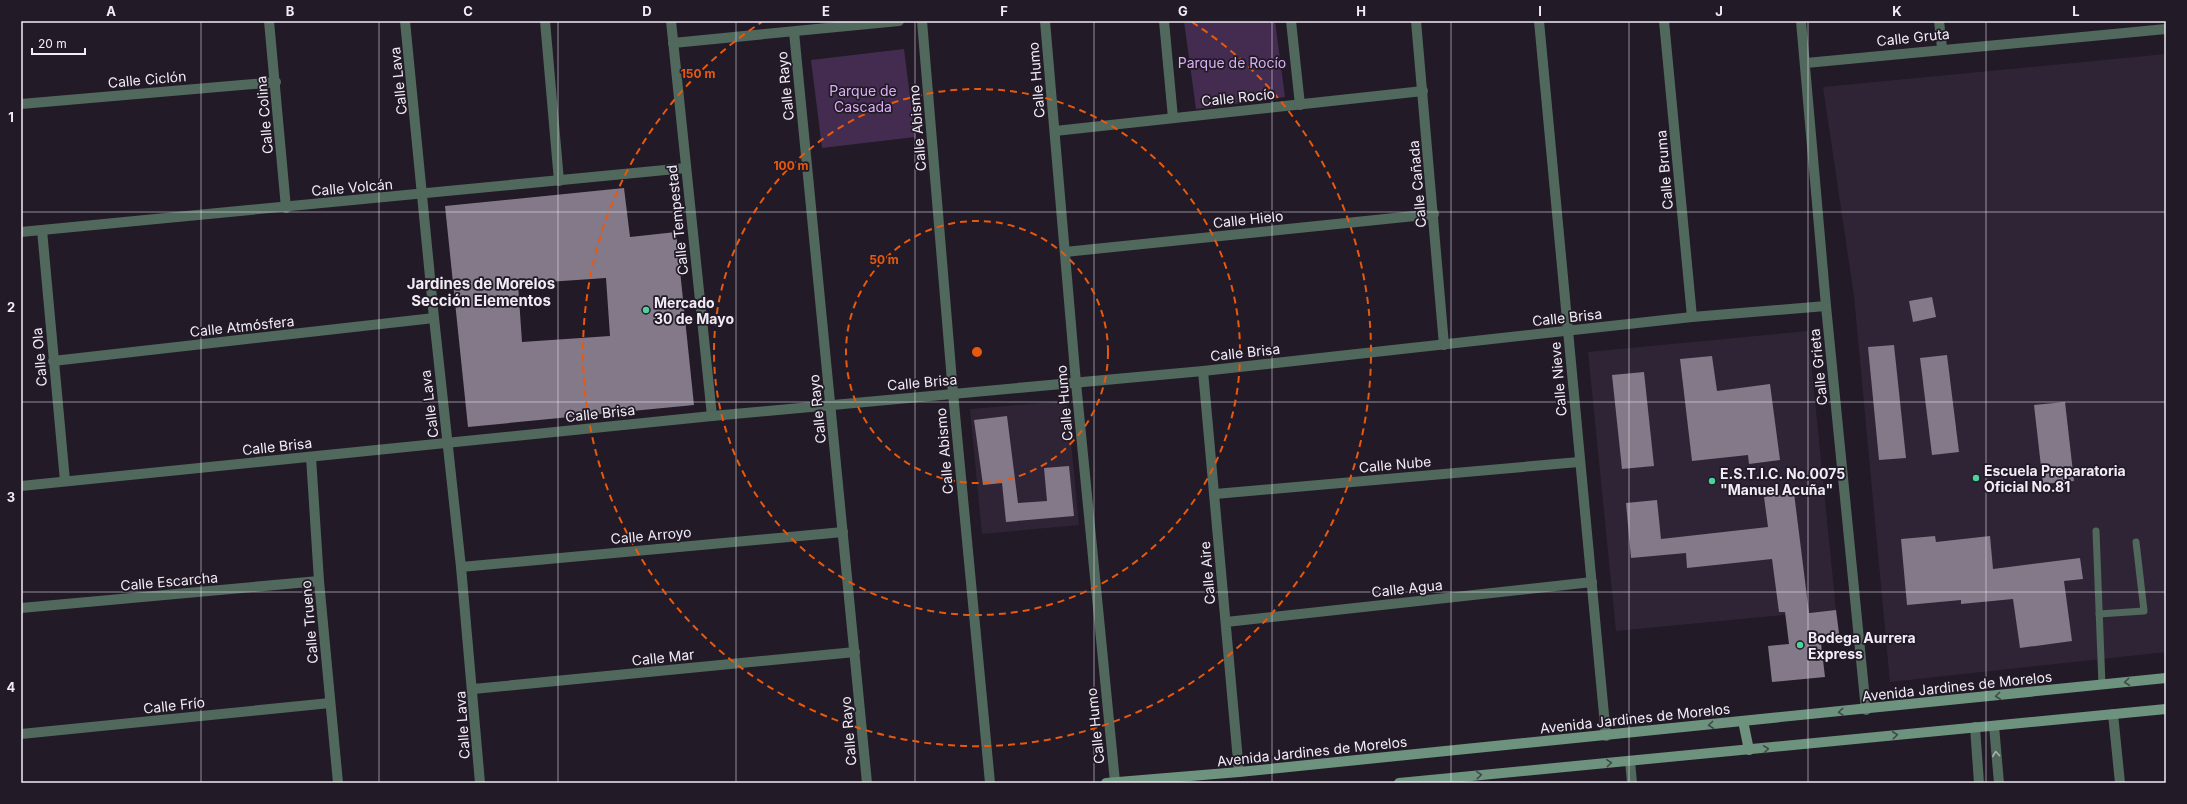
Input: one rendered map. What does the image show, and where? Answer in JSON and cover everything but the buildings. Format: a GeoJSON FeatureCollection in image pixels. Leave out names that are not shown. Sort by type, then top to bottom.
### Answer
{"type":"FeatureCollection","features":[{"type":"Feature","properties":{"kind":"main road","name":"Avenida Jardines de Morelos"},"geometry":{"type":"LineString","coordinates":[[1110,783],[1175,780],[1239,772],[1866,710],[2166,678]]}},
{"type":"Feature","properties":{"kind":"main road"},"geometry":{"type":"LineString","coordinates":[[1399,783],[2166,709]]}},
{"type":"Feature","properties":{"kind":"main road"},"geometry":{"type":"LineString","coordinates":[[1743,721],[1749,750]]}},
{"type":"Feature","properties":{"kind":"street","name":"Calle Colina"},"geometry":{"type":"LineString","coordinates":[[269,21],[276,82],[286,208]]}},
{"type":"Feature","properties":{"kind":"street","name":"Calle Lava"},"geometry":{"type":"LineString","coordinates":[[406,21],[434,318],[473,689],[480,783]]}},
{"type":"Feature","properties":{"kind":"street"},"geometry":{"type":"LineString","coordinates":[[545,21],[559,181]]}},
{"type":"Feature","properties":{"kind":"street","name":"Calle Tempestad"},"geometry":{"type":"LineString","coordinates":[[671,21],[712,416]]}},
{"type":"Feature","properties":{"kind":"street"},"geometry":{"type":"LineString","coordinates":[[673,42],[794,32],[899,21]]}},
{"type":"Feature","properties":{"kind":"street","name":"Calle Abismo"},"geometry":{"type":"LineString","coordinates":[[922,21],[953,393],[990,783]]}},
{"type":"Feature","properties":{"kind":"street","name":"Calle Humo"},"geometry":{"type":"LineString","coordinates":[[1045,21],[1110,783]]}},
{"type":"Feature","properties":{"kind":"street"},"geometry":{"type":"LineString","coordinates":[[1164,21],[1172,118]]}},
{"type":"Feature","properties":{"kind":"street"},"geometry":{"type":"LineString","coordinates":[[1291,21],[1300,105]]}},
{"type":"Feature","properties":{"kind":"street","name":"Calle Cañada"},"geometry":{"type":"LineString","coordinates":[[1416,21],[1434,214],[1444,345]]}},
{"type":"Feature","properties":{"kind":"street","name":"Calle Nieve"},"geometry":{"type":"LineString","coordinates":[[1539,21],[1579,462],[1606,736]]}},
{"type":"Feature","properties":{"kind":"street","name":"Calle Bruma"},"geometry":{"type":"LineString","coordinates":[[1664,21],[1692,317]]}},
{"type":"Feature","properties":{"kind":"street","name":"Calle Grieta"},"geometry":{"type":"LineString","coordinates":[[1801,21],[1806,62],[1826,306],[1866,710]]}},
{"type":"Feature","properties":{"kind":"street"},"geometry":{"type":"LineString","coordinates":[[1939,21],[1942,48]]}},
{"type":"Feature","properties":{"kind":"street","name":"Calle Gruta"},"geometry":{"type":"LineString","coordinates":[[1806,62],[1942,48],[2166,29]]}},
{"type":"Feature","properties":{"kind":"street","name":"Calle Rayo"},"geometry":{"type":"LineString","coordinates":[[794,32],[867,783]]}},
{"type":"Feature","properties":{"kind":"street","name":"Calle Ciclón"},"geometry":{"type":"LineString","coordinates":[[21,104],[276,82]]}},
{"type":"Feature","properties":{"kind":"street","name":"Calle Rocío"},"geometry":{"type":"LineString","coordinates":[[1055,131],[1423,92]]}},
{"type":"Feature","properties":{"kind":"street","name":"Calle Volcán"},"geometry":{"type":"LineString","coordinates":[[21,232],[423,195],[686,168]]}},
{"type":"Feature","properties":{"kind":"street","name":"Calle Hielo"},"geometry":{"type":"LineString","coordinates":[[1065,252],[1434,214]]}},
{"type":"Feature","properties":{"kind":"street","name":"Calle Ola"},"geometry":{"type":"LineString","coordinates":[[42,230],[65,481]]}},
{"type":"Feature","properties":{"kind":"street","name":"Calle Brisa"},"geometry":{"type":"LineString","coordinates":[[21,486],[712,416],[1203,371],[1692,317],[1826,306]]}},
{"type":"Feature","properties":{"kind":"street","name":"Calle Atmósfera"},"geometry":{"type":"LineString","coordinates":[[53,361],[434,318]]}},
{"type":"Feature","properties":{"kind":"street","name":"Calle Aire"},"geometry":{"type":"LineString","coordinates":[[1203,371],[1239,772]]}},
{"type":"Feature","properties":{"kind":"street","name":"Calle Trueno"},"geometry":{"type":"LineString","coordinates":[[311,457],[319,581],[338,783]]}},
{"type":"Feature","properties":{"kind":"street","name":"Calle Nube"},"geometry":{"type":"LineString","coordinates":[[1215,494],[1579,462]]}},
{"type":"Feature","properties":{"kind":"street","name":"Calle Arroyo"},"geometry":{"type":"LineString","coordinates":[[461,567],[843,532]]}},
{"type":"Feature","properties":{"kind":"street","name":"Calle Escarcha"},"geometry":{"type":"LineString","coordinates":[[21,608],[319,581]]}},
{"type":"Feature","properties":{"kind":"street","name":"Calle Agua"},"geometry":{"type":"LineString","coordinates":[[1226,622],[1592,582]]}},
{"type":"Feature","properties":{"kind":"street","name":"Calle Mar"},"geometry":{"type":"LineString","coordinates":[[473,689],[855,652]]}},
{"type":"Feature","properties":{"kind":"street","name":"Calle Frío"},"geometry":{"type":"LineString","coordinates":[[21,734],[330,703]]}},
{"type":"Feature","properties":{"kind":"street"},"geometry":{"type":"LineString","coordinates":[[2113,714],[2120,783]]}},
{"type":"Feature","properties":{"kind":"street"},"geometry":{"type":"LineString","coordinates":[[1994,726],[1999,783]]}},
{"type":"Feature","properties":{"kind":"street"},"geometry":{"type":"LineString","coordinates":[[1975,727],[1979,783]]}},
{"type":"Feature","properties":{"kind":"street"},"geometry":{"type":"LineString","coordinates":[[1630,761],[1632,783]]}},
{"type":"Feature","properties":{"kind":"lane"},"geometry":{"type":"LineString","coordinates":[[2096,531],[2102,685]]}},
{"type":"Feature","properties":{"kind":"lane"},"geometry":{"type":"LineString","coordinates":[[2099,614],[2144,611],[2136,542]]}},
{"type":"Feature","properties":{"kind":"shaded area"},"geometry":{"type":"Polygon","coordinates":[[[2166,54],[2166,652],[1890,682],[1854,296],[1823,87],[2166,54]]]}},
{"type":"Feature","properties":{"kind":"shaded area","name":"E.S.T.I.C. No.0075 \"Manuel Acuña\""},"geometry":{"type":"Polygon","coordinates":[[[1808,331],[1836,610],[1616,631],[1588,352],[1808,331]]]}},
{"type":"Feature","properties":{"kind":"shaded area"},"geometry":{"type":"Polygon","coordinates":[[[1067,401],[1079,525],[982,534],[970,409],[1067,401]]]}},
{"type":"Feature","properties":{"kind":"green space","name":"Parque de Rocío"},"geometry":{"type":"Polygon","coordinates":[[[1184,21],[1275,21],[1285,97],[1196,109],[1184,21]]]}},
{"type":"Feature","properties":{"kind":"green space","name":"Parque de Cascada"},"geometry":{"type":"Polygon","coordinates":[[[904,49],[915,137],[822,148],[811,60],[904,49]]]}},
{"type":"Feature","properties":{"kind":"place","name":"Mercado 30 de Mayo"},"geometry":{"type":"Point","coordinates":[646,310]}},
{"type":"Feature","properties":{"kind":"place","name":"Escuela Preparatoria Oficial No.81"},"geometry":{"type":"Point","coordinates":[1976,478]}},
{"type":"Feature","properties":{"kind":"place","name":"E.S.T.I.C. No.0075 \"Manuel Acuña\""},"geometry":{"type":"Point","coordinates":[1712,481]}},
{"type":"Feature","properties":{"kind":"place","name":"Bodega Aurrera Express"},"geometry":{"type":"Point","coordinates":[1800,645]}},
{"type":"Feature","properties":{"kind":"district","name":"Jardines de Morelos Sección Elementos"},"geometry":{"type":"Point","coordinates":[481,292]}}]}
